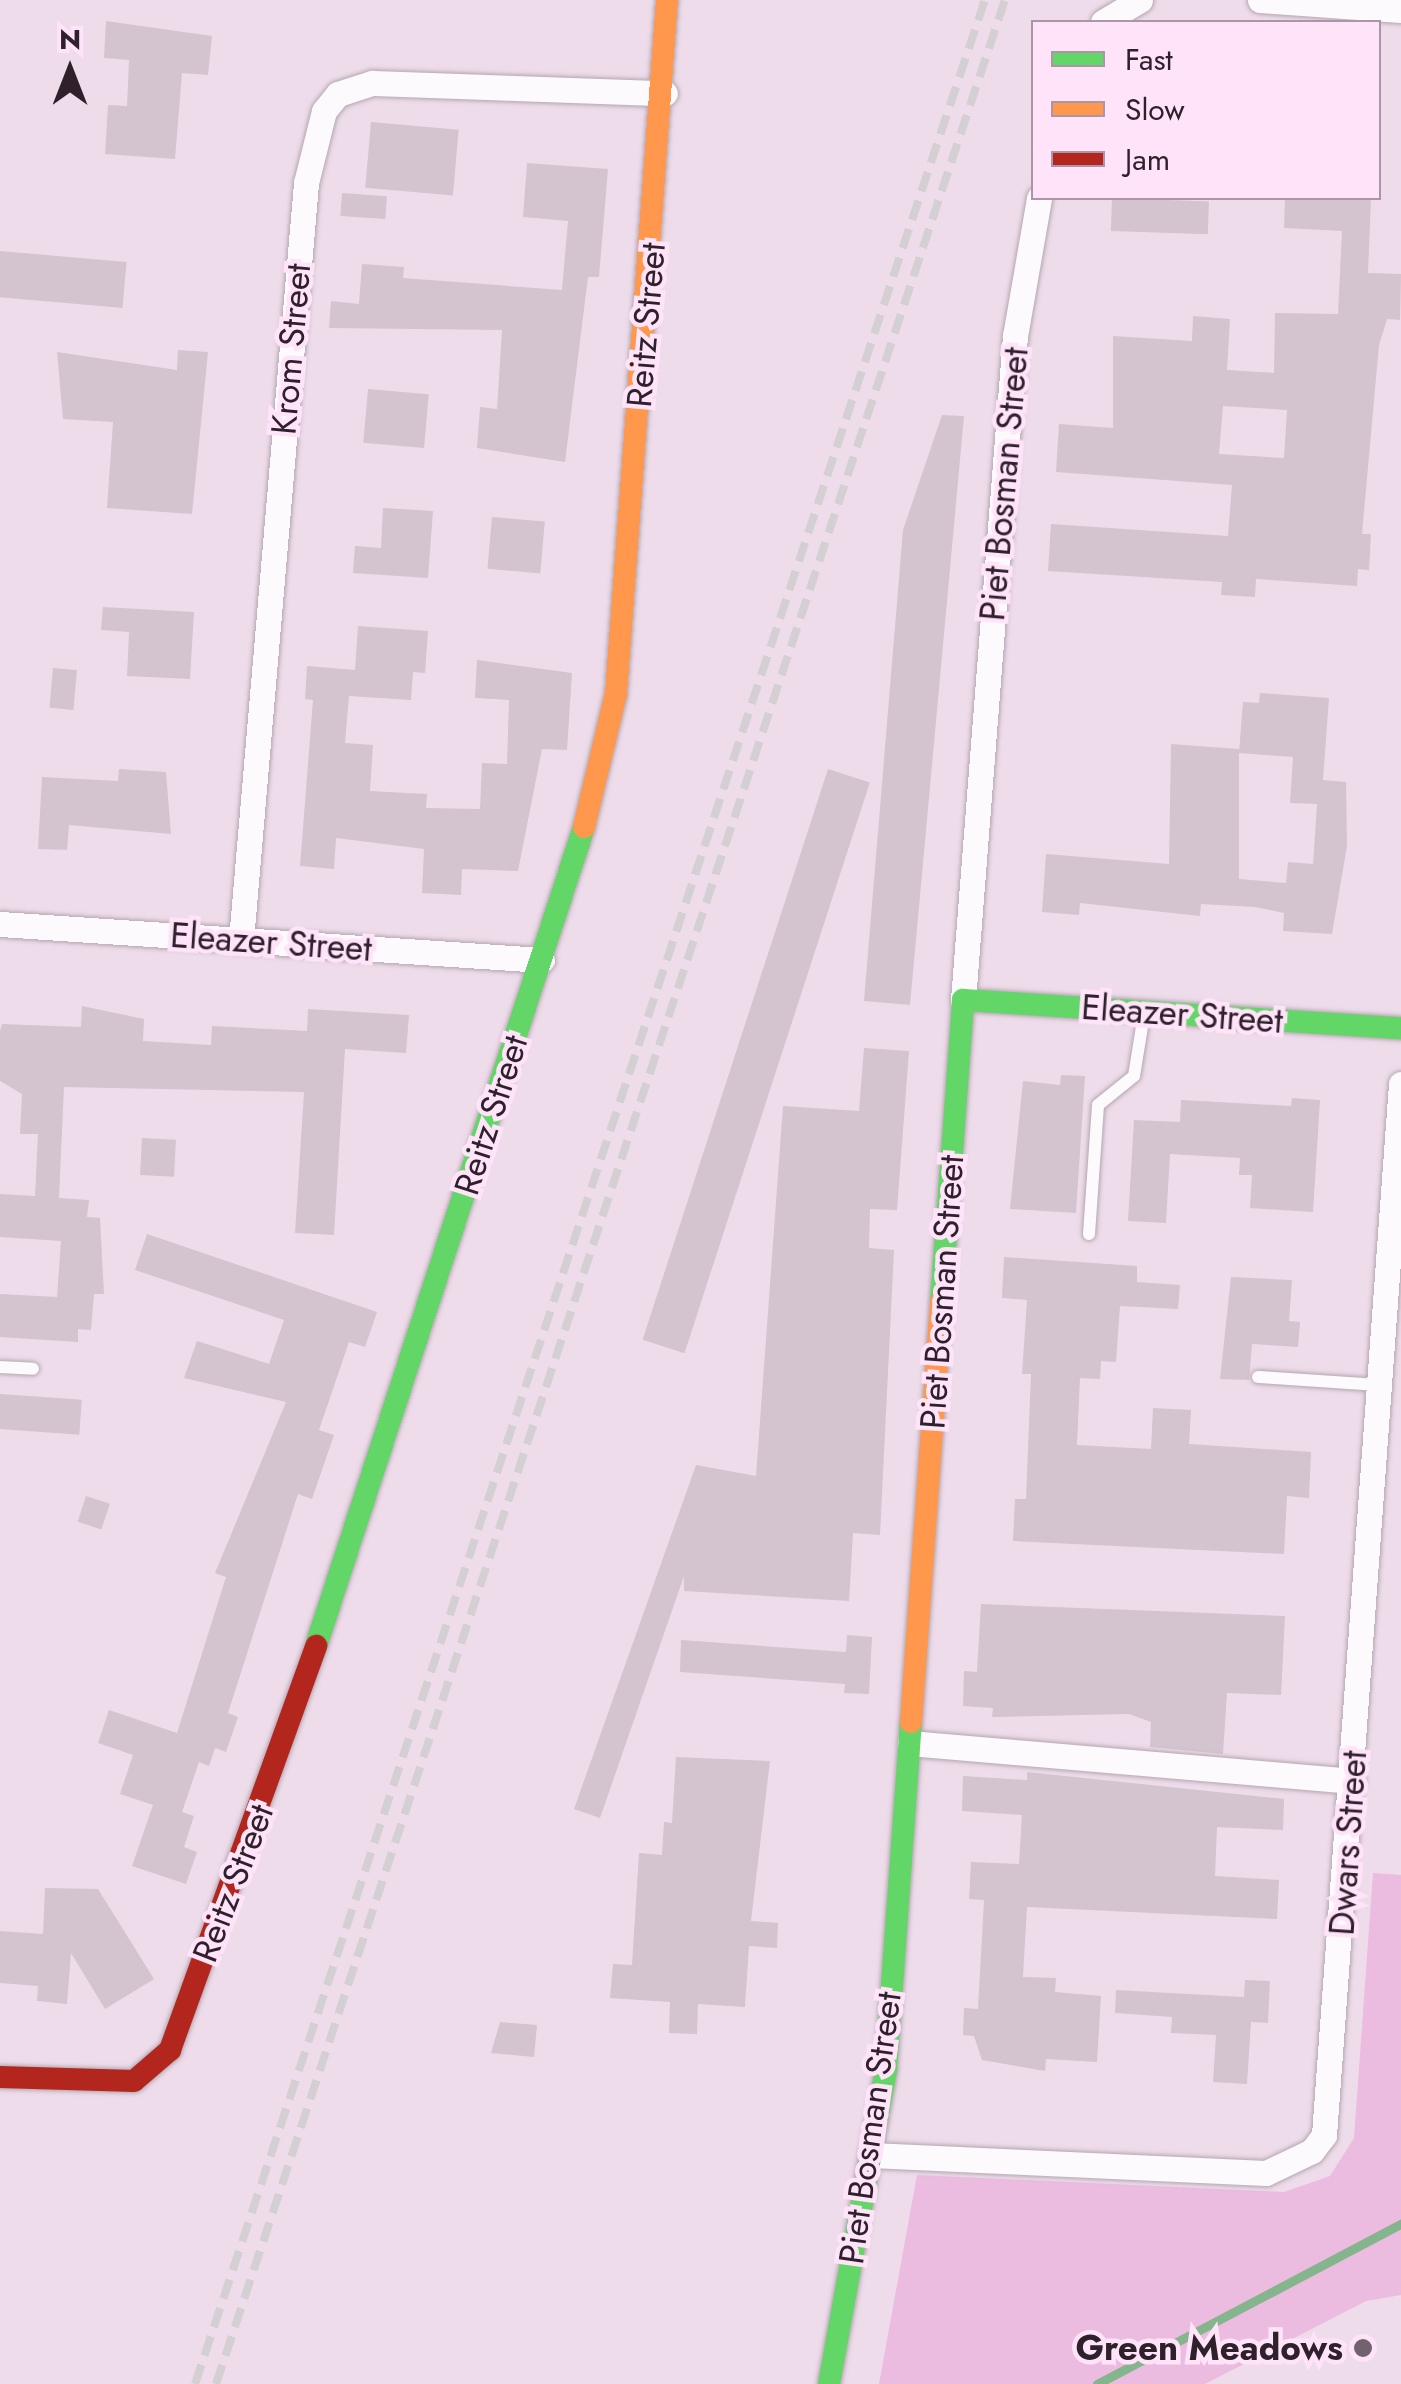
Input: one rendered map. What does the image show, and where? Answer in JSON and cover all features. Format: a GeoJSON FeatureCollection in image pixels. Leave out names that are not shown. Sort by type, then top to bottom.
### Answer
{"type":"FeatureCollection","features":[{"type":"Feature","properties":{"kind":"street","name":"Reitz Street"},"geometry":{"type":"LineString","coordinates":[[0,2077],[134,2081],[170,2050],[273,1776],[542,960],[616,694],[664,94],[667,0]]}},
{"type":"Feature","properties":{"kind":"street"},"geometry":{"type":"LineString","coordinates":[[1106,20],[1140,0]]}},
{"type":"Feature","properties":{"kind":"street"},"geometry":{"type":"LineString","coordinates":[[1260,0],[1401,10]]}},
{"type":"Feature","properties":{"kind":"street","name":"Krom Street"},"geometry":{"type":"LineString","coordinates":[[242,940],[306,183],[324,111],[338,94],[372,83],[664,94]]}},
{"type":"Feature","properties":{"kind":"street","name":"Piet Bosman Street"},"geometry":{"type":"LineString","coordinates":[[829,2384],[871,2155],[910,1742],[1015,336],[1039,200]]}},
{"type":"Feature","properties":{"kind":"street","name":"Eleazer Street"},"geometry":{"type":"LineString","coordinates":[[0,924],[542,960]]}},
{"type":"Feature","properties":{"kind":"street","name":"Eleazer Street"},"geometry":{"type":"LineString","coordinates":[[963,1000],[1401,1028]]}},
{"type":"Feature","properties":{"kind":"street","name":"Dwars Street"},"geometry":{"type":"LineString","coordinates":[[871,2155],[1233,2174],[1266,2173],[1312,2152],[1329,2104],[1401,1084]]}},
{"type":"Feature","properties":{"kind":"street"},"geometry":{"type":"LineString","coordinates":[[910,1742],[1352,1781]]}},
{"type":"Feature","properties":{"kind":"lane"},"geometry":{"type":"LineString","coordinates":[[1090,1234],[1098,1105],[1134,1076],[1144,1012]]}},
{"type":"Feature","properties":{"kind":"lane"},"geometry":{"type":"LineString","coordinates":[[0,1366],[33,1369]]}},
{"type":"Feature","properties":{"kind":"lane"},"geometry":{"type":"LineString","coordinates":[[1258,1376],[1380,1385]]}},
{"type":"Feature","properties":{"kind":"shaded area"},"geometry":{"type":"Polygon","coordinates":[[[1373,1873],[1401,1875],[1401,2295],[1366,2301],[1205,2384],[879,2384],[917,2175],[1284,2192],[1330,2176],[1354,2138],[1373,1873]]]}},
{"type":"Feature","properties":{"kind":"building"},"geometry":{"type":"Polygon","coordinates":[[[106,21],[212,36],[208,75],[182,73],[175,159],[105,154],[108,105],[127,106],[129,60],[104,58],[106,21]]]}},
{"type":"Feature","properties":{"kind":"building"},"geometry":{"type":"Polygon","coordinates":[[[371,122],[459,130],[453,195],[365,188],[371,122]]]}},
{"type":"Feature","properties":{"kind":"building"},"geometry":{"type":"Polygon","coordinates":[[[527,163],[608,169],[599,277],[588,277],[565,462],[477,448],[480,407],[497,409],[502,330],[329,328],[331,301],[359,304],[362,264],[404,267],[403,278],[562,290],[568,221],[523,217],[527,163]]]}},
{"type":"Feature","properties":{"kind":"building"},"geometry":{"type":"Polygon","coordinates":[[[342,193],[387,196],[385,219],[340,216],[342,193]]]}},
{"type":"Feature","properties":{"kind":"building"},"geometry":{"type":"Polygon","coordinates":[[[1112,200],[1209,201],[1208,234],[1111,231],[1112,200]]]}},
{"type":"Feature","properties":{"kind":"building"},"geometry":{"type":"Polygon","coordinates":[[[1285,200],[1371,200],[1368,273],[1401,274],[1400,320],[1387,319],[1379,345],[1362,534],[1371,534],[1369,570],[1358,569],[1357,586],[1256,579],[1255,597],[1221,595],[1222,582],[1048,571],[1051,524],[1228,536],[1232,485],[1056,472],[1059,424],[1113,428],[1113,336],[1192,341],[1193,316],[1230,319],[1227,370],[1274,373],[1275,313],[1338,314],[1342,231],[1284,228],[1285,200]],[[1223,406],[1219,454],[1284,458],[1287,410],[1223,406]]]}},
{"type":"Feature","properties":{"kind":"building"},"geometry":{"type":"Polygon","coordinates":[[[0,251],[127,262],[123,308],[0,297],[0,251]]]}},
{"type":"Feature","properties":{"kind":"building"},"geometry":{"type":"Polygon","coordinates":[[[178,350],[208,352],[192,514],[107,508],[113,422],[63,419],[57,352],[177,370],[178,350]]]}},
{"type":"Feature","properties":{"kind":"building"},"geometry":{"type":"Polygon","coordinates":[[[368,389],[429,394],[424,448],[363,443],[368,389]]]}},
{"type":"Feature","properties":{"kind":"building"},"geometry":{"type":"Polygon","coordinates":[[[942,415],[964,416],[910,1005],[864,1001],[903,530],[942,415]]]}},
{"type":"Feature","properties":{"kind":"building"},"geometry":{"type":"Polygon","coordinates":[[[383,508],[433,511],[428,578],[353,573],[355,546],[381,548],[383,508]]]}},
{"type":"Feature","properties":{"kind":"building"},"geometry":{"type":"Polygon","coordinates":[[[492,517],[545,522],[540,573],[487,569],[492,517]]]}},
{"type":"Feature","properties":{"kind":"building"},"geometry":{"type":"Polygon","coordinates":[[[103,607],[194,612],[190,679],[127,676],[129,632],[101,630],[103,607]]]}},
{"type":"Feature","properties":{"kind":"building"},"geometry":{"type":"Polygon","coordinates":[[[358,626],[428,631],[425,673],[413,672],[411,700],[349,696],[345,743],[373,745],[370,791],[427,794],[426,808],[480,809],[482,763],[507,764],[509,700],[475,698],[477,660],[572,673],[567,750],[542,749],[518,871],[462,869],[461,895],[422,893],[424,849],[336,838],[334,869],[300,866],[313,700],[305,699],[307,666],[355,670],[358,626]]]}},
{"type":"Feature","properties":{"kind":"building"},"geometry":{"type":"Polygon","coordinates":[[[53,668],[77,670],[73,710],[50,708],[53,668]]]}},
{"type":"Feature","properties":{"kind":"building"},"geometry":{"type":"Polygon","coordinates":[[[1260,693],[1329,698],[1323,780],[1346,782],[1347,846],[1332,934],[1283,931],[1284,913],[1255,907],[1201,904],[1200,916],[1080,903],[1079,915],[1042,912],[1046,854],[1169,864],[1171,744],[1239,749],[1239,753],[1243,702],[1259,703],[1260,693]],[[1239,753],[1239,879],[1286,883],[1288,862],[1313,864],[1317,804],[1290,803],[1293,757],[1239,753]]]}},
{"type":"Feature","properties":{"kind":"building"},"geometry":{"type":"Polygon","coordinates":[[[119,769],[166,772],[171,834],[69,825],[67,850],[38,849],[42,777],[118,781],[119,769]]]}},
{"type":"Feature","properties":{"kind":"building"},"geometry":{"type":"Polygon","coordinates":[[[828,769],[870,783],[684,1353],[643,1340],[828,769]]]}},
{"type":"Feature","properties":{"kind":"building"},"geometry":{"type":"Polygon","coordinates":[[[82,1006],[144,1019],[143,1041],[211,1045],[212,1026],[307,1031],[308,1009],[409,1015],[406,1053],[345,1049],[334,1235],[295,1233],[304,1092],[64,1087],[59,1198],[89,1200],[87,1217],[100,1218],[104,1294],[94,1294],[91,1330],[78,1329],[78,1342],[0,1337],[0,1294],[57,1297],[61,1241],[0,1237],[0,1194],[35,1196],[38,1134],[20,1134],[22,1094],[0,1081],[0,1031],[2,1024],[81,1027],[82,1006]]]}},
{"type":"Feature","properties":{"kind":"building"},"geometry":{"type":"Polygon","coordinates":[[[864,1048],[909,1051],[897,1210],[870,1209],[869,1248],[894,1250],[880,1535],[853,1533],[849,1601],[684,1591],[684,1576],[600,1818],[574,1809],[696,1465],[756,1476],[783,1106],[859,1111],[864,1048]]]}},
{"type":"Feature","properties":{"kind":"building"},"geometry":{"type":"Polygon","coordinates":[[[1061,1075],[1085,1076],[1076,1213],[1010,1209],[1023,1081],[1060,1085],[1061,1075]]]}},
{"type":"Feature","properties":{"kind":"building"},"geometry":{"type":"Polygon","coordinates":[[[1292,1098],[1320,1100],[1313,1212],[1250,1208],[1252,1175],[1239,1175],[1240,1158],[1170,1154],[1166,1223],[1128,1221],[1134,1120],[1180,1122],[1181,1100],[1291,1106],[1292,1098]]]}},
{"type":"Feature","properties":{"kind":"building"},"geometry":{"type":"Polygon","coordinates":[[[142,1138],[176,1140],[174,1177],[140,1175],[142,1138]]]}},
{"type":"Feature","properties":{"kind":"building"},"geometry":{"type":"Polygon","coordinates":[[[147,1234],[377,1312],[365,1347],[349,1342],[319,1430],[334,1435],[312,1499],[298,1494],[228,1713],[238,1717],[226,1752],[215,1748],[209,1766],[199,1762],[182,1812],[194,1816],[184,1847],[197,1852],[186,1884],[132,1866],[153,1805],[120,1794],[133,1755],[98,1743],[109,1710],[177,1733],[226,1577],[215,1573],[286,1402],[184,1378],[197,1341],[269,1364],[284,1320],[135,1270],[147,1234]]]}},
{"type":"Feature","properties":{"kind":"building"},"geometry":{"type":"Polygon","coordinates":[[[1004,1257],[1137,1266],[1137,1282],[1180,1285],[1178,1309],[1120,1306],[1116,1362],[1101,1361],[1100,1379],[1080,1378],[1077,1445],[1151,1449],[1153,1408],[1191,1410],[1189,1444],[1311,1452],[1309,1498],[1287,1496],[1284,1554],[1013,1541],[1015,1499],[1026,1499],[1031,1374],[1022,1374],[1027,1300],[1002,1298],[1004,1257]]]}},
{"type":"Feature","properties":{"kind":"building"},"geometry":{"type":"Polygon","coordinates":[[[1231,1277],[1292,1280],[1289,1321],[1300,1322],[1298,1347],[1252,1344],[1249,1380],[1220,1379],[1231,1277]]]}},
{"type":"Feature","properties":{"kind":"building"},"geometry":{"type":"Polygon","coordinates":[[[0,1394],[82,1400],[79,1435],[0,1429],[0,1394]]]}},
{"type":"Feature","properties":{"kind":"building"},"geometry":{"type":"Polygon","coordinates":[[[86,1496],[110,1504],[101,1529],[78,1522],[86,1496]]]}},
{"type":"Feature","properties":{"kind":"building"},"geometry":{"type":"Polygon","coordinates":[[[981,1604],[1285,1616],[1281,1695],[1227,1693],[1223,1754],[1150,1747],[1151,1722],[1129,1714],[992,1717],[993,1708],[963,1706],[964,1671],[977,1672],[981,1604]]]}},
{"type":"Feature","properties":{"kind":"building"},"geometry":{"type":"Polygon","coordinates":[[[847,1635],[872,1637],[869,1694],[844,1693],[845,1684],[680,1672],[681,1640],[846,1652],[847,1635]]]}},
{"type":"Feature","properties":{"kind":"building"},"geometry":{"type":"Polygon","coordinates":[[[676,1757],[770,1761],[751,1921],[778,1923],[777,1948],[749,1946],[745,2007],[698,2004],[697,2034],[669,2033],[670,2002],[610,1998],[613,1964],[632,1965],[639,1853],[662,1855],[664,1822],[672,1823],[676,1757]]]}},
{"type":"Feature","properties":{"kind":"building"},"geometry":{"type":"Polygon","coordinates":[[[1027,1772],[1284,1799],[1283,1830],[1217,1827],[1215,1876],[1279,1880],[1277,1919],[1027,1907],[1023,1977],[1056,1978],[1055,1992],[1101,1996],[1097,2062],[1046,2059],[1045,2071],[982,2060],[974,2036],[963,2035],[964,2008],[978,2009],[984,1900],[969,1899],[971,1862],[1019,1864],[1022,1815],[962,1811],[963,1776],[1027,1780],[1027,1772]]]}},
{"type":"Feature","properties":{"kind":"building"},"geometry":{"type":"Polygon","coordinates":[[[45,1888],[98,1889],[154,1979],[105,2009],[71,1953],[67,2004],[37,2001],[38,1986],[0,1983],[0,1931],[43,1934],[45,1888]]]}},
{"type":"Feature","properties":{"kind":"building"},"geometry":{"type":"Polygon","coordinates":[[[1245,1980],[1270,1981],[1268,2023],[1251,2022],[1247,2084],[1213,2082],[1216,2035],[1171,2033],[1172,2017],[1115,2013],[1116,1990],[1244,1997],[1245,1980]]]}},
{"type":"Feature","properties":{"kind":"building"},"geometry":{"type":"Polygon","coordinates":[[[500,2022],[537,2025],[534,2057],[491,2053],[500,2022]]]}},
{"type":"Feature","properties":{"kind":"waterway"},"geometry":{"type":"LineString","coordinates":[[1097,2384],[1401,2224]]}},
{"type":"Feature","properties":{"kind":"railway"},"geometry":{"type":"LineString","coordinates":[[195,2384],[985,0]]}},
{"type":"Feature","properties":{"kind":"railway"},"geometry":{"type":"LineString","coordinates":[[216,2384],[1005,0]]}},
{"type":"Feature","properties":{"kind":"traffic: fast"},"geometry":{"type":"LineString","coordinates":[[316,1646],[584,827]]}},
{"type":"Feature","properties":{"kind":"traffic: fast"},"geometry":{"type":"LineString","coordinates":[[941,1302],[963,1000],[1401,1028]]}},
{"type":"Feature","properties":{"kind":"traffic: fast"},"geometry":{"type":"LineString","coordinates":[[829,2384],[886,2069],[911,1722]]}},
{"type":"Feature","properties":{"kind":"traffic: slow"},"geometry":{"type":"LineString","coordinates":[[584,827],[616,694],[667,0]]}},
{"type":"Feature","properties":{"kind":"traffic: slow"},"geometry":{"type":"LineString","coordinates":[[911,1722],[941,1302]]}},
{"type":"Feature","properties":{"kind":"traffic: jam"},"geometry":{"type":"LineString","coordinates":[[0,2077],[134,2081],[170,2050],[316,1646]]}},
{"type":"Feature","properties":{"kind":"place","name":"Green Meadows"},"geometry":{"type":"Point","coordinates":[1363,2348]}}]}
